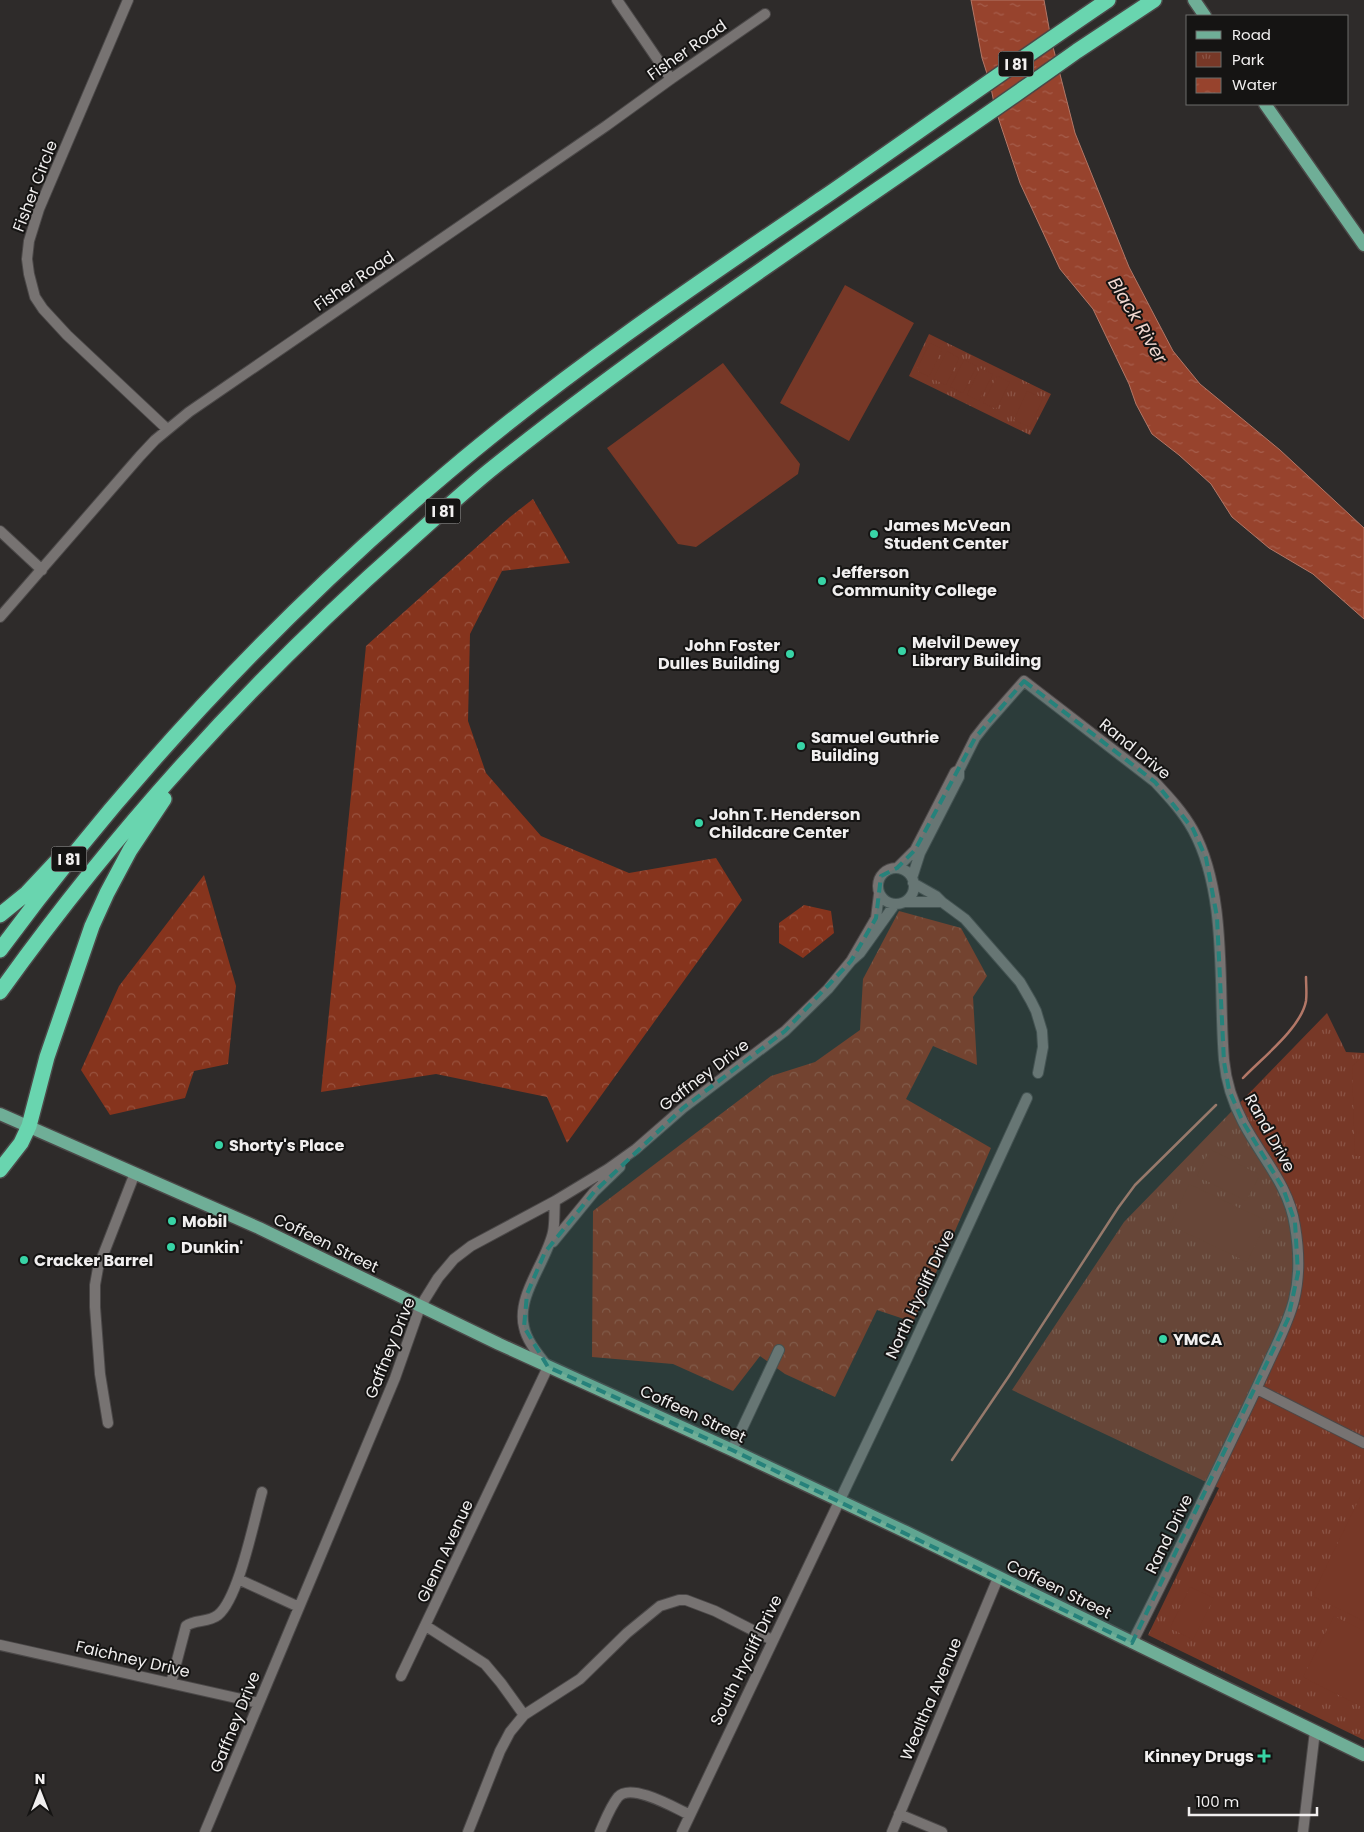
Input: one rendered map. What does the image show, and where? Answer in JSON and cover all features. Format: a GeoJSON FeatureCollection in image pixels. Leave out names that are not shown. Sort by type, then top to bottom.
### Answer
{"type":"FeatureCollection","features":[{"type":"Feature","properties":{"kind":"highway","name":"I 81"},"geometry":{"type":"LineString","coordinates":[[0,950],[68,861],[142,771],[272,633],[360,549],[449,471],[546,392],[640,324],[1108,0]]}},
{"type":"Feature","properties":{"kind":"highway","name":"I 81"},"geometry":{"type":"LineString","coordinates":[[0,992],[90,872],[203,741],[300,641],[486,474],[605,381],[1077,51],[1154,0]]}},
{"type":"Feature","properties":{"kind":"highway"},"geometry":{"type":"LineString","coordinates":[[0,1170],[21,1143],[29,1126],[47,1056],[92,926],[107,893],[144,827],[203,741]]}},
{"type":"Feature","properties":{"kind":"highway"},"geometry":{"type":"LineString","coordinates":[[0,915],[26,893],[111,798],[142,771]]}},
{"type":"Feature","properties":{"kind":"main road"},"geometry":{"type":"LineString","coordinates":[[1194,0],[1204,15]]}},
{"type":"Feature","properties":{"kind":"main road"},"geometry":{"type":"LineString","coordinates":[[1266,105],[1364,245]]}},
{"type":"Feature","properties":{"kind":"main road","name":"Coffeen Street"},"geometry":{"type":"LineString","coordinates":[[1,1115],[259,1228],[420,1307],[732,1450],[1364,1755]]}},
{"type":"Feature","properties":{"kind":"street","name":"Fisher Circle"},"geometry":{"type":"LineString","coordinates":[[128,0],[39,209],[29,241],[27,258],[35,297],[43,309],[67,335],[167,429]]}},
{"type":"Feature","properties":{"kind":"street"},"geometry":{"type":"LineString","coordinates":[[617,0],[671,79]]}},
{"type":"Feature","properties":{"kind":"street","name":"Fisher Road"},"geometry":{"type":"LineString","coordinates":[[0,617],[140,456],[167,429],[765,14]]}},
{"type":"Feature","properties":{"kind":"street"},"geometry":{"type":"LineString","coordinates":[[0,531],[42,570]]}},
{"type":"Feature","properties":{"kind":"street","name":"Rand Drive"},"geometry":{"type":"LineString","coordinates":[[959,770],[980,731],[1024,682],[1155,782],[1173,801],[1193,829],[1206,858],[1213,885],[1217,917],[1224,1062],[1229,1090],[1243,1122],[1278,1177],[1295,1222],[1299,1256],[1294,1297],[1288,1319],[1256,1389],[1132,1643]]}},
{"type":"Feature","properties":{"kind":"street"},"geometry":{"type":"LineString","coordinates":[[897,868],[915,850],[952,779],[959,770]]}},
{"type":"Feature","properties":{"kind":"street"},"geometry":{"type":"LineString","coordinates":[[900,903],[912,894],[916,862],[959,777],[959,770]]}},
{"type":"Feature","properties":{"kind":"street"},"geometry":{"type":"LineString","coordinates":[[942,902],[900,903],[885,901],[879,894],[878,884],[881,876],[889,869],[897,868],[904,870],[913,880],[965,919],[1020,982],[1036,1011],[1042,1031],[1043,1047],[1038,1073]]}},
{"type":"Feature","properties":{"kind":"street","name":"Gaffney Drive"},"geometry":{"type":"LineString","coordinates":[[851,961],[876,918],[879,894]]}},
{"type":"Feature","properties":{"kind":"street","name":"Gaffney Drive"},"geometry":{"type":"LineString","coordinates":[[205,1832],[395,1378],[420,1307],[438,1278],[454,1259],[465,1250],[608,1169],[636,1149],[683,1108],[785,1031],[828,989],[900,903]]}},
{"type":"Feature","properties":{"kind":"street","name":"North Hycliff Drive"},"geometry":{"type":"LineString","coordinates":[[838,1501],[906,1361],[1027,1098]]}},
{"type":"Feature","properties":{"kind":"street"},"geometry":{"type":"LineString","coordinates":[[545,1252],[594,1192],[636,1149]]}},
{"type":"Feature","properties":{"kind":"street"},"geometry":{"type":"LineString","coordinates":[[108,1423],[100,1374],[95,1285],[98,1268],[136,1173]]}},
{"type":"Feature","properties":{"kind":"street"},"geometry":{"type":"LineString","coordinates":[[548,1367],[532,1345],[524,1327],[523,1312],[527,1294],[553,1232],[554,1201]]}},
{"type":"Feature","properties":{"kind":"street"},"geometry":{"type":"LineString","coordinates":[[732,1450],[779,1350]]}},
{"type":"Feature","properties":{"kind":"street","name":"Glenn Avenue"},"geometry":{"type":"LineString","coordinates":[[524,1715],[485,1664],[426,1626],[548,1367]]}},
{"type":"Feature","properties":{"kind":"street"},"geometry":{"type":"LineString","coordinates":[[1256,1389],[1364,1443]]}},
{"type":"Feature","properties":{"kind":"street"},"geometry":{"type":"LineString","coordinates":[[171,1683],[186,1626],[189,1623],[208,1620],[218,1615],[227,1605],[238,1579],[262,1492]]}},
{"type":"Feature","properties":{"kind":"street","name":"South Hycliff Drive"},"geometry":{"type":"LineString","coordinates":[[682,1832],[838,1501]]}},
{"type":"Feature","properties":{"kind":"street","name":"Wealtha Avenue"},"geometry":{"type":"LineString","coordinates":[[892,1832],[998,1578]]}},
{"type":"Feature","properties":{"kind":"street"},"geometry":{"type":"LineString","coordinates":[[238,1579],[299,1607]]}},
{"type":"Feature","properties":{"kind":"street"},"geometry":{"type":"LineString","coordinates":[[468,1832],[500,1751],[510,1732],[524,1715],[580,1679],[652,1610],[679,1600],[686,1600],[714,1611],[772,1640]]}},
{"type":"Feature","properties":{"kind":"street"},"geometry":{"type":"LineString","coordinates":[[401,1676],[426,1626]]}},
{"type":"Feature","properties":{"kind":"street","name":"Faichney Drive"},"geometry":{"type":"LineString","coordinates":[[0,1644],[258,1703]]}},
{"type":"Feature","properties":{"kind":"street"},"geometry":{"type":"LineString","coordinates":[[1303,1832],[1314,1731]]}},
{"type":"Feature","properties":{"kind":"street"},"geometry":{"type":"LineString","coordinates":[[600,1832],[618,1796],[625,1793],[634,1792],[656,1799],[690,1815]]}},
{"type":"Feature","properties":{"kind":"street"},"geometry":{"type":"LineString","coordinates":[[899,1814],[942,1832]]}},
{"type":"Feature","properties":{"kind":"highlighted area"},"geometry":{"type":"Polygon","coordinates":[[[1024,681],[1155,782],[1193,829],[1206,858],[1217,917],[1224,1062],[1229,1090],[1243,1122],[1283,1188],[1295,1222],[1298,1273],[1288,1319],[1132,1643],[732,1450],[548,1367],[524,1327],[527,1294],[545,1252],[594,1192],[683,1108],[785,1031],[851,961],[876,918],[881,876],[897,868],[915,850],[975,738],[1024,681]]]}},
{"type":"Feature","properties":{"kind":"green space"},"geometry":{"type":"Polygon","coordinates":[[[845,285],[914,323],[849,441],[780,403],[845,285]]]}},
{"type":"Feature","properties":{"kind":"green space"},"geometry":{"type":"Polygon","coordinates":[[[929,334],[1051,394],[1030,435],[909,376],[929,334]]]}},
{"type":"Feature","properties":{"kind":"green space"},"geometry":{"type":"Polygon","coordinates":[[[930,343],[942,349],[929,377],[916,370],[930,343]]]}},
{"type":"Feature","properties":{"kind":"green space"},"geometry":{"type":"Polygon","coordinates":[[[947,351],[959,358],[946,385],[933,379],[947,351]]]}},
{"type":"Feature","properties":{"kind":"green space"},"geometry":{"type":"Polygon","coordinates":[[[964,360],[977,366],[963,393],[950,387],[964,360]]]}},
{"type":"Feature","properties":{"kind":"green space"},"geometry":{"type":"Polygon","coordinates":[[[723,363],[800,464],[798,474],[696,547],[678,544],[607,448],[723,363]]]}},
{"type":"Feature","properties":{"kind":"green space"},"geometry":{"type":"Polygon","coordinates":[[[980,368],[993,374],[979,401],[967,395],[980,368]]]}},
{"type":"Feature","properties":{"kind":"green space"},"geometry":{"type":"Polygon","coordinates":[[[997,376],[1010,382],[996,409],[983,403],[997,376]]]}},
{"type":"Feature","properties":{"kind":"green space"},"geometry":{"type":"Polygon","coordinates":[[[1027,391],[1043,398],[1030,427],[1014,420],[1027,391]]]}},
{"type":"Feature","properties":{"kind":"green space"},"geometry":{"type":"Polygon","coordinates":[[[533,499],[570,563],[502,571],[470,634],[468,721],[486,773],[541,836],[629,873],[716,858],[742,900],[567,1143],[547,1097],[436,1074],[321,1092],[366,646],[510,517],[533,499]]]}},
{"type":"Feature","properties":{"kind":"green space"},"geometry":{"type":"Polygon","coordinates":[[[204,875],[236,986],[228,1064],[194,1071],[185,1098],[110,1115],[81,1070],[119,986],[204,875]]]}},
{"type":"Feature","properties":{"kind":"green space"},"geometry":{"type":"Polygon","coordinates":[[[804,905],[831,911],[834,933],[803,958],[779,943],[779,923],[804,905]]]}},
{"type":"Feature","properties":{"kind":"green space"},"geometry":{"type":"Polygon","coordinates":[[[899,911],[961,928],[987,976],[973,997],[977,1065],[933,1046],[906,1099],[991,1148],[913,1322],[877,1310],[835,1397],[785,1374],[760,1356],[733,1391],[673,1364],[592,1357],[593,1211],[771,1076],[815,1062],[860,1030],[863,979],[899,911]]]}},
{"type":"Feature","properties":{"kind":"green space"},"geometry":{"type":"Polygon","coordinates":[[[1327,1013],[1346,1052],[1364,1053],[1364,1740],[1148,1635],[1219,1488],[1012,1390],[1124,1222],[1327,1013]]]}},
{"type":"Feature","properties":{"kind":"green space"},"geometry":{"type":"Polygon","coordinates":[[[1359,1059],[1364,1059],[1364,1156],[1355,1156],[1352,1067],[1359,1059]]]}},
{"type":"Feature","properties":{"kind":"green space"},"geometry":{"type":"Polygon","coordinates":[[[1210,1149],[1260,1175],[1246,1201],[1197,1176],[1210,1149]]]}},
{"type":"Feature","properties":{"kind":"green space"},"geometry":{"type":"Polygon","coordinates":[[[1189,1184],[1267,1221],[1247,1262],[1170,1225],[1189,1184]]]}},
{"type":"Feature","properties":{"kind":"green space"},"geometry":{"type":"Polygon","coordinates":[[[1364,1489],[1364,1621],[1312,1596],[1364,1489]]]}},
{"type":"Feature","properties":{"kind":"green space"},"geometry":{"type":"Polygon","coordinates":[[[1190,1587],[1214,1598],[1193,1640],[1170,1628],[1190,1587]]]}},
{"type":"Feature","properties":{"kind":"green space"},"geometry":{"type":"Polygon","coordinates":[[[1334,1616],[1364,1631],[1364,1708],[1303,1677],[1334,1616]]]}},
{"type":"Feature","properties":{"kind":"water","name":"Black River"},"geometry":{"type":"Polygon","coordinates":[[[971,0],[1044,0],[1051,39],[1075,133],[1129,267],[1173,351],[1200,384],[1280,450],[1364,528],[1364,619],[1313,574],[1269,548],[1232,517],[1211,484],[1152,434],[1136,404],[1129,384],[1093,309],[1060,269],[1020,183],[995,108],[982,58],[971,0]]]}},
{"type":"Feature","properties":{"kind":"waterway"},"geometry":{"type":"LineString","coordinates":[[1243,1078],[1280,1042],[1297,1022],[1306,1001],[1306,977]]}},
{"type":"Feature","properties":{"kind":"waterway"},"geometry":{"type":"LineString","coordinates":[[952,1460],[1135,1185],[1216,1105]]}},
{"type":"Feature","properties":{"kind":"place","name":"James McVean Student Center"},"geometry":{"type":"Point","coordinates":[874,534]}},
{"type":"Feature","properties":{"kind":"place","name":"Jefferson Community College"},"geometry":{"type":"Point","coordinates":[822,581]}},
{"type":"Feature","properties":{"kind":"place","name":"Melvil Dewey Library Building"},"geometry":{"type":"Point","coordinates":[902,651]}},
{"type":"Feature","properties":{"kind":"place","name":"John Foster Dulles Building"},"geometry":{"type":"Point","coordinates":[790,654]}},
{"type":"Feature","properties":{"kind":"place","name":"Samuel Guthrie Building"},"geometry":{"type":"Point","coordinates":[801,746]}},
{"type":"Feature","properties":{"kind":"place","name":"John T. Henderson Childcare Center"},"geometry":{"type":"Point","coordinates":[699,823]}},
{"type":"Feature","properties":{"kind":"place","name":"Shorty's Place"},"geometry":{"type":"Point","coordinates":[219,1145]}},
{"type":"Feature","properties":{"kind":"place","name":"Mobil"},"geometry":{"type":"Point","coordinates":[172,1221]}},
{"type":"Feature","properties":{"kind":"place","name":"Dunkin'"},"geometry":{"type":"Point","coordinates":[171,1247]}},
{"type":"Feature","properties":{"kind":"place","name":"Cracker Barrel"},"geometry":{"type":"Point","coordinates":[24,1260]}},
{"type":"Feature","properties":{"kind":"place","name":"YMCA"},"geometry":{"type":"Point","coordinates":[1163,1339]}},
{"type":"Feature","properties":{"kind":"place","name":"Kinney Drugs"},"geometry":{"type":"Point","coordinates":[1264,1756]}}]}
